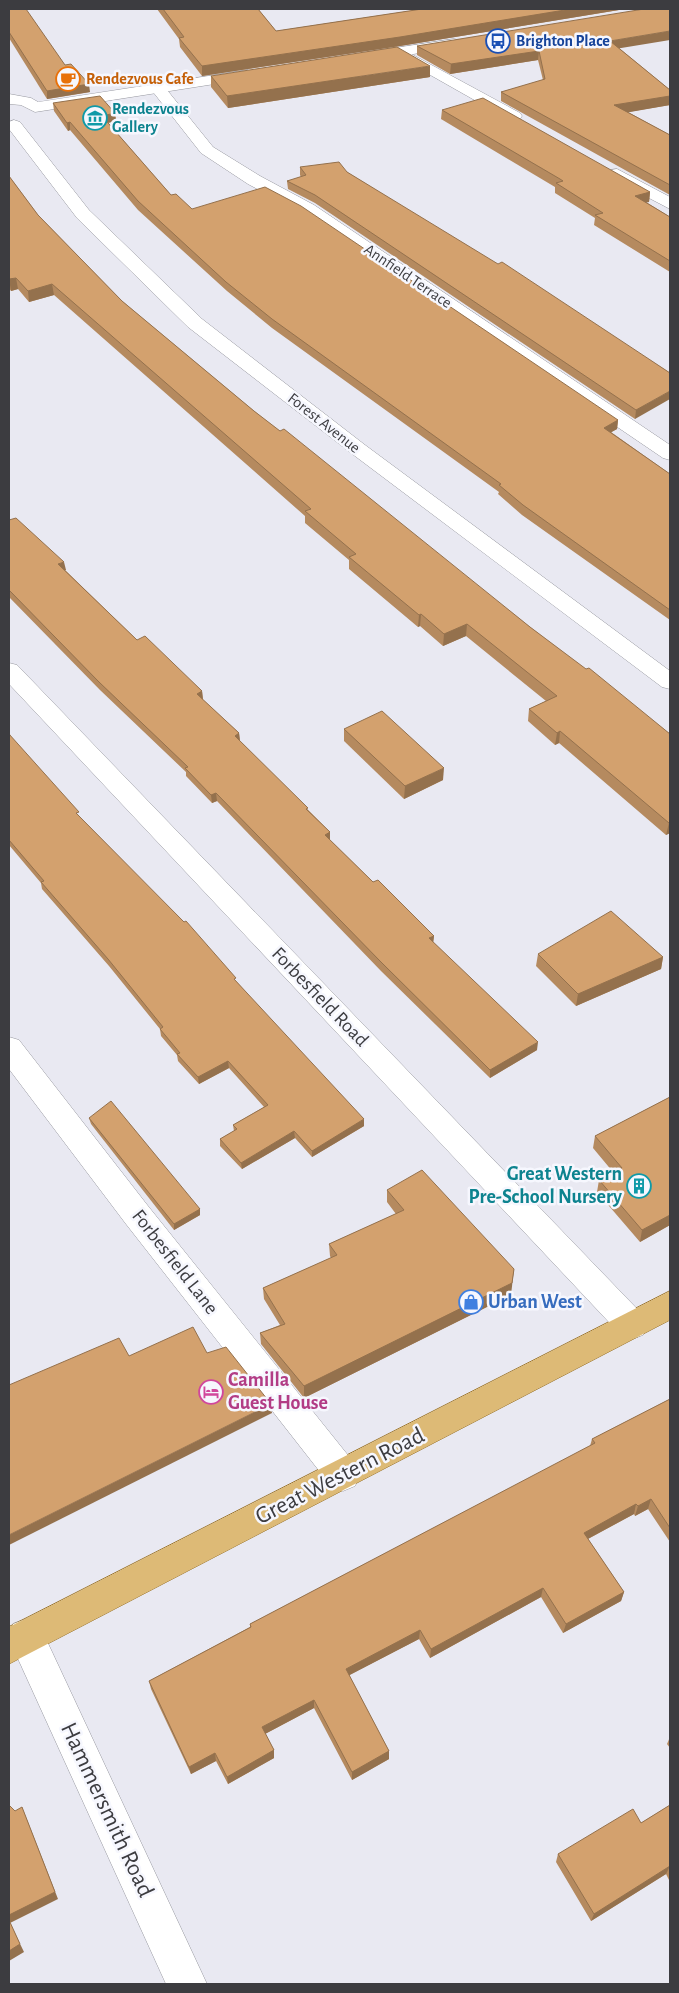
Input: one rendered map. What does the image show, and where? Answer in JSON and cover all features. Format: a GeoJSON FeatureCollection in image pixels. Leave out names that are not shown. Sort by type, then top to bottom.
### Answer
{"type":"FeatureCollection","features":[{"type":"Feature","properties":{"kind":"main road","name":"Great Western Road"},"geometry":{"type":"LineString","coordinates":[[17,1642],[670,1305]]}},
{"type":"Feature","properties":{"kind":"street"},"geometry":{"type":"LineString","coordinates":[[352,59],[466,41]]}},
{"type":"Feature","properties":{"kind":"street"},"geometry":{"type":"LineString","coordinates":[[400,52],[528,124]]}},
{"type":"Feature","properties":{"kind":"street"},"geometry":{"type":"LineString","coordinates":[[9,99],[25,101],[35,107],[267,72]]}},
{"type":"Feature","properties":{"kind":"street","name":"Annfield Terrace"},"geometry":{"type":"LineString","coordinates":[[158,88],[207,150],[254,180],[308,209],[670,454]]}},
{"type":"Feature","properties":{"kind":"street"},"geometry":{"type":"LineString","coordinates":[[11,125],[30,119],[35,115],[35,107]]}},
{"type":"Feature","properties":{"kind":"street","name":"Forest Avenue"},"geometry":{"type":"LineString","coordinates":[[11,125],[83,214],[195,323],[358,450],[670,682]]}},
{"type":"Feature","properties":{"kind":"street"},"geometry":{"type":"LineString","coordinates":[[604,167],[670,204]]}},
{"type":"Feature","properties":{"kind":"street","name":"Forbesfield Road"},"geometry":{"type":"LineString","coordinates":[[9,670],[632,1325]]}},
{"type":"Feature","properties":{"kind":"street","name":"Forbesfield Lane"},"geometry":{"type":"LineString","coordinates":[[9,1048],[137,1215],[343,1475]]}},
{"type":"Feature","properties":{"kind":"street","name":"Hammersmith Road"},"geometry":{"type":"LineString","coordinates":[[17,1642],[187,1984]]}},
{"type":"Feature","properties":{"kind":"building"},"geometry":{"type":"Polygon","coordinates":[[[9,9],[26,9],[65,65],[71,64],[89,84],[47,91],[9,32],[9,9]]]}},
{"type":"Feature","properties":{"kind":"building"},"geometry":{"type":"Polygon","coordinates":[[[163,9],[258,9],[276,31],[422,9],[571,9],[400,37],[202,66],[179,38],[184,37],[163,9]]]}},
{"type":"Feature","properties":{"kind":"building"},"geometry":{"type":"Polygon","coordinates":[[[644,9],[670,9],[670,31],[610,41],[670,90],[670,96],[614,105],[670,135],[670,185],[501,92],[545,79],[539,51],[451,64],[417,46],[644,9]]]}},
{"type":"Feature","properties":{"kind":"building"},"geometry":{"type":"Polygon","coordinates":[[[397,47],[430,66],[227,96],[211,76],[397,47]]]}},
{"type":"Feature","properties":{"kind":"building"},"geometry":{"type":"Polygon","coordinates":[[[100,96],[115,113],[102,116],[171,195],[176,194],[192,209],[265,187],[301,206],[618,420],[604,428],[670,474],[670,610],[523,505],[499,485],[501,484],[272,319],[226,282],[138,201],[70,122],[67,123],[53,103],[100,96]]]}},
{"type":"Feature","properties":{"kind":"building"},"geometry":{"type":"Polygon","coordinates":[[[483,98],[650,192],[635,196],[670,217],[670,261],[595,215],[603,213],[556,183],[563,181],[560,179],[442,110],[483,98]]]}},
{"type":"Feature","properties":{"kind":"building"},"geometry":{"type":"Polygon","coordinates":[[[339,162],[347,172],[498,264],[502,262],[670,373],[670,391],[636,410],[315,195],[287,181],[306,175],[300,167],[339,162]]]}},
{"type":"Feature","properties":{"kind":"building"},"geometry":{"type":"Polygon","coordinates":[[[9,176],[38,215],[122,301],[254,411],[280,431],[284,429],[530,627],[586,669],[589,668],[670,734],[670,822],[560,731],[557,733],[529,709],[557,696],[467,624],[444,634],[421,614],[419,615],[349,557],[356,554],[305,511],[311,509],[52,284],[28,291],[16,278],[9,279],[9,176]]]}},
{"type":"Feature","properties":{"kind":"building"},"geometry":{"type":"Polygon","coordinates":[[[16,518],[64,562],[58,564],[137,640],[145,636],[202,691],[197,694],[239,733],[235,736],[330,832],[325,835],[373,882],[378,880],[434,936],[429,938],[538,1042],[490,1070],[381,962],[216,793],[211,795],[185,768],[188,767],[99,682],[9,590],[9,520],[16,518]]]}},
{"type":"Feature","properties":{"kind":"building"},"geometry":{"type":"Polygon","coordinates":[[[382,711],[444,768],[405,786],[344,729],[382,711]]]}},
{"type":"Feature","properties":{"kind":"building"},"geometry":{"type":"Polygon","coordinates":[[[9,734],[79,812],[76,813],[184,922],[186,921],[236,978],[234,979],[364,1119],[312,1151],[294,1131],[241,1163],[220,1139],[237,1129],[233,1125],[268,1105],[228,1061],[198,1077],[177,1054],[180,1053],[160,1029],[163,1027],[108,959],[41,882],[44,881],[9,840],[9,734]]]}},
{"type":"Feature","properties":{"kind":"building"},"geometry":{"type":"Polygon","coordinates":[[[611,911],[663,957],[578,994],[538,954],[611,911]]]}},
{"type":"Feature","properties":{"kind":"building","name":"Great Western Pre-School Nursery"},"geometry":{"type":"Polygon","coordinates":[[[670,1097],[670,1215],[642,1230],[599,1180],[622,1168],[595,1136],[670,1097]]]}},
{"type":"Feature","properties":{"kind":"building"},"geometry":{"type":"Polygon","coordinates":[[[111,1101],[200,1209],[174,1224],[89,1118],[111,1101]]]}},
{"type":"Feature","properties":{"kind":"building"},"geometry":{"type":"Polygon","coordinates":[[[422,1170],[514,1269],[512,1283],[304,1386],[260,1333],[285,1324],[263,1288],[337,1255],[329,1244],[404,1210],[387,1190],[422,1170]]]}},
{"type":"Feature","properties":{"kind":"building"},"geometry":{"type":"Polygon","coordinates":[[[193,1327],[207,1353],[226,1347],[271,1404],[9,1535],[9,1385],[119,1338],[129,1356],[193,1327]]]}},
{"type":"Feature","properties":{"kind":"building"},"geometry":{"type":"Polygon","coordinates":[[[670,1399],[670,1528],[651,1499],[638,1506],[636,1504],[584,1533],[624,1592],[566,1624],[543,1588],[431,1649],[420,1630],[346,1669],[389,1751],[352,1772],[314,1700],[262,1727],[274,1750],[227,1777],[215,1753],[189,1767],[149,1681],[251,1627],[250,1624],[595,1443],[592,1439],[670,1399]]]}},
{"type":"Feature","properties":{"kind":"building"},"geometry":{"type":"Polygon","coordinates":[[[9,1805],[15,1811],[22,1807],[55,1892],[9,1915],[9,1805]]]}},
{"type":"Feature","properties":{"kind":"building"},"geometry":{"type":"Polygon","coordinates":[[[670,1805],[670,1866],[594,1914],[558,1854],[633,1809],[641,1823],[670,1805]]]}},
{"type":"Feature","properties":{"kind":"building"},"geometry":{"type":"Polygon","coordinates":[[[9,1920],[20,1944],[9,1951],[9,1920]]]}},
{"type":"Feature","properties":{"kind":"place","name":"Brighton Place"},"geometry":{"type":"Point","coordinates":[498,41]}},
{"type":"Feature","properties":{"kind":"place","name":"Rendezvous Cafe"},"geometry":{"type":"Point","coordinates":[68,79]}},
{"type":"Feature","properties":{"kind":"place","name":"Rendezvous Gallery"},"geometry":{"type":"Point","coordinates":[95,118]}},
{"type":"Feature","properties":{"kind":"place","name":"Great Western Pre-School Nursery"},"geometry":{"type":"Point","coordinates":[639,1186]}},
{"type":"Feature","properties":{"kind":"place","name":"Urban West"},"geometry":{"type":"Point","coordinates":[471,1302]}},
{"type":"Feature","properties":{"kind":"place","name":"Camilla Guest House"},"geometry":{"type":"Point","coordinates":[211,1392]}}]}
